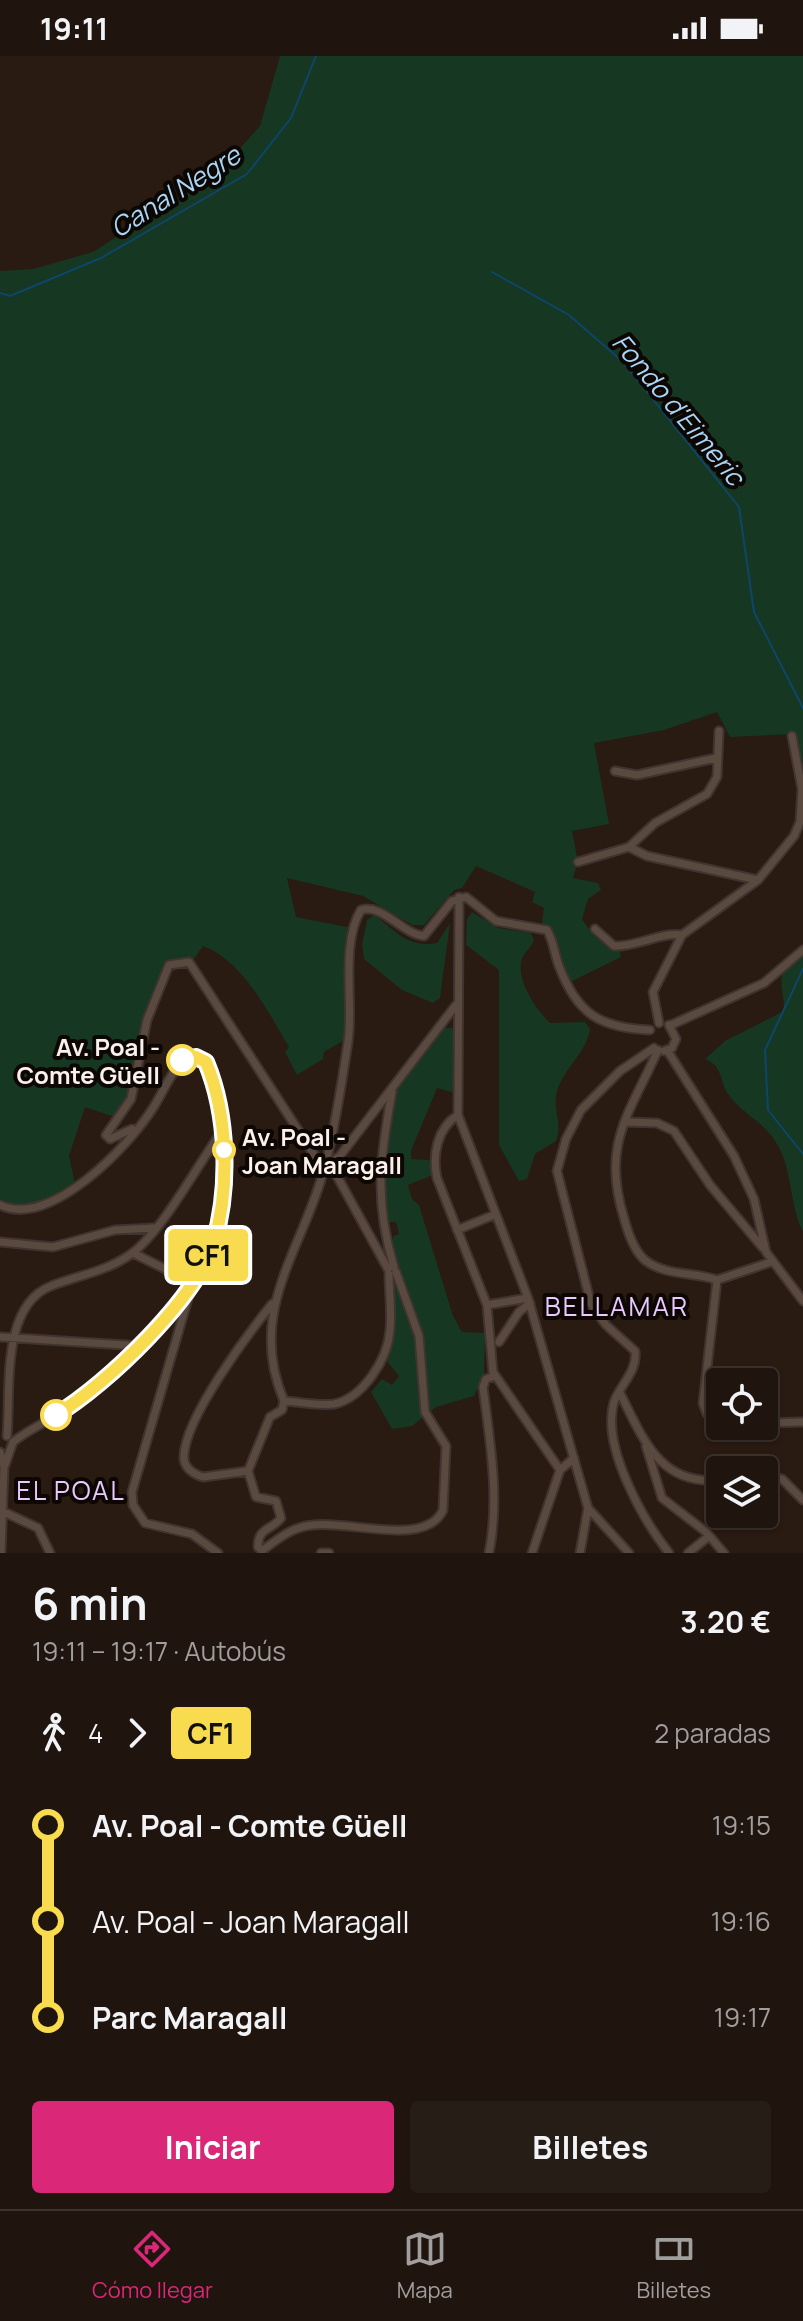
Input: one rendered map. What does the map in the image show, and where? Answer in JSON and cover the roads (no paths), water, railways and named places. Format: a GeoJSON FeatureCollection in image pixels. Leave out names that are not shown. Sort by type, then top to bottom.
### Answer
{"type":"FeatureCollection","features":[{"type":"Feature","properties":{"kind":"street"},"geometry":{"type":"LineString","coordinates":[[578,862],[629,847],[655,823],[707,794],[717,777],[719,731]]}},
{"type":"Feature","properties":{"kind":"street"},"geometry":{"type":"LineString","coordinates":[[659,1023],[653,992],[682,935],[758,880],[785,850],[800,822],[802,789],[792,736]]}},
{"type":"Feature","properties":{"kind":"street"},"geometry":{"type":"LineString","coordinates":[[615,771],[637,775],[716,758]]}},
{"type":"Feature","properties":{"kind":"street"},"geometry":{"type":"LineString","coordinates":[[629,847],[647,856],[758,880]]}},
{"type":"Feature","properties":{"kind":"street"},"geometry":{"type":"LineString","coordinates":[[459,897],[459,1119],[529,1300],[588,1508],[580,1553]]}},
{"type":"Feature","properties":{"kind":"street"},"geometry":{"type":"LineString","coordinates":[[459,897],[471,899],[496,921],[547,930],[569,989],[583,1009],[616,1027],[650,1030]]}},
{"type":"Feature","properties":{"kind":"street"},"geometry":{"type":"LineString","coordinates":[[248,1471],[203,1477],[186,1466],[183,1457],[199,1411],[274,1301],[326,1164],[349,1033],[348,991],[359,913],[368,908],[408,932],[424,936],[459,897]]}},
{"type":"Feature","properties":{"kind":"street"},"geometry":{"type":"LineString","coordinates":[[595,929],[614,946],[633,945],[664,935],[682,935]]}},
{"type":"Feature","properties":{"kind":"street"},"geometry":{"type":"LineString","coordinates":[[766,1252],[754,1199],[734,1156],[648,1037],[650,1030],[659,1023],[671,1025],[764,983],[803,950]]}},
{"type":"Feature","properties":{"kind":"street"},"geometry":{"type":"LineString","coordinates":[[141,1123],[107,1139],[106,1135],[131,1099],[147,1020],[160,980],[169,965],[189,962],[315,1156],[340,1179],[392,1270],[421,1347],[425,1412],[446,1446],[443,1510],[439,1519],[419,1531],[337,1522],[310,1525],[288,1531],[262,1552],[258,1547],[258,1536],[275,1526],[281,1518],[276,1501],[256,1497],[248,1471],[270,1417],[282,1410],[284,1401],[269,1345],[274,1301]]}},
{"type":"Feature","properties":{"kind":"street"},"geometry":{"type":"LineString","coordinates":[[326,1164],[339,1157],[385,1103],[392,1088],[457,1004]]}},
{"type":"Feature","properties":{"kind":"street"},"geometry":{"type":"LineString","coordinates":[[440,1024],[452,1023],[458,1032]]}},
{"type":"Feature","properties":{"kind":"street"},"geometry":{"type":"LineString","coordinates":[[669,1553],[643,1519],[619,1456],[613,1411],[634,1365],[635,1351],[606,1325],[591,1304],[557,1171],[566,1139],[581,1110],[620,1071],[676,1039],[671,1025]]}},
{"type":"Feature","properties":{"kind":"street"},"geometry":{"type":"LineString","coordinates":[[660,1050],[614,1150],[613,1165],[619,1203],[634,1246],[647,1262],[657,1267],[717,1280],[771,1262]]}},
{"type":"Feature","properties":{"kind":"street"},"geometry":{"type":"LineString","coordinates":[[0,1205],[27,1210],[66,1194],[91,1178],[141,1123],[182,1060],[196,1057],[206,1062],[227,1168],[222,1198],[213,1243],[193,1283],[132,1492],[133,1505],[145,1523],[192,1534],[218,1553]]}},
{"type":"Feature","properties":{"kind":"street"},"geometry":{"type":"LineString","coordinates":[[284,1401],[330,1404],[350,1400],[367,1383],[383,1356],[390,1332],[392,1270],[379,1204],[385,1103]]}},
{"type":"Feature","properties":{"kind":"street"},"geometry":{"type":"LineString","coordinates":[[459,1119],[447,1126],[433,1161],[487,1305],[495,1376],[560,1470]]}},
{"type":"Feature","properties":{"kind":"street"},"geometry":{"type":"LineString","coordinates":[[625,1122],[657,1123],[674,1131],[710,1185],[803,1301]]}},
{"type":"Feature","properties":{"kind":"street"},"geometry":{"type":"LineString","coordinates":[[1,1553],[14,1338],[26,1306],[46,1287],[133,1253],[222,1131]]}},
{"type":"Feature","properties":{"kind":"street"},"geometry":{"type":"LineString","coordinates":[[457,1230],[496,1214]]}},
{"type":"Feature","properties":{"kind":"street"},"geometry":{"type":"LineString","coordinates":[[0,1242],[53,1247],[115,1230],[154,1228]]}},
{"type":"Feature","properties":{"kind":"street"},"geometry":{"type":"LineString","coordinates":[[133,1253],[193,1283]]}},
{"type":"Feature","properties":{"kind":"street"},"geometry":{"type":"LineString","coordinates":[[707,1368],[717,1280]]}},
{"type":"Feature","properties":{"kind":"street"},"geometry":{"type":"LineString","coordinates":[[4,1467],[0,1451],[7,1442],[67,1409],[141,1346],[193,1283]]}},
{"type":"Feature","properties":{"kind":"street"},"geometry":{"type":"LineString","coordinates":[[487,1305],[529,1300]]}},
{"type":"Feature","properties":{"kind":"street"},"geometry":{"type":"LineString","coordinates":[[499,1342],[529,1300]]}},
{"type":"Feature","properties":{"kind":"street"},"geometry":{"type":"LineString","coordinates":[[0,1337],[141,1346]]}},
{"type":"Feature","properties":{"kind":"street"},"geometry":{"type":"LineString","coordinates":[[489,1553],[495,1518],[483,1387],[486,1379],[495,1376]]}},
{"type":"Feature","properties":{"kind":"street"},"geometry":{"type":"LineString","coordinates":[[706,1377],[703,1403],[706,1411]]}},
{"type":"Feature","properties":{"kind":"street"},"geometry":{"type":"LineString","coordinates":[[620,1393],[644,1440],[662,1498],[724,1553]]}},
{"type":"Feature","properties":{"kind":"street"},"geometry":{"type":"LineString","coordinates":[[778,1422],[802,1420]]}},
{"type":"Feature","properties":{"kind":"street"},"geometry":{"type":"LineString","coordinates":[[644,1440],[673,1473],[692,1480],[706,1480]]}},
{"type":"Feature","properties":{"kind":"street"},"geometry":{"type":"LineString","coordinates":[[532,1553],[560,1470],[574,1458]]}},
{"type":"Feature","properties":{"kind":"street"},"geometry":{"type":"LineString","coordinates":[[778,1478],[803,1500]]}},
{"type":"Feature","properties":{"kind":"street"},"geometry":{"type":"LineString","coordinates":[[588,1508],[629,1553]]}},
{"type":"Feature","properties":{"kind":"street"},"geometry":{"type":"LineString","coordinates":[[4,1512],[38,1528],[50,1553]]}},
{"type":"Feature","properties":{"kind":"street"},"geometry":{"type":"LineString","coordinates":[[585,1524],[600,1521]]}},
{"type":"Feature","properties":{"kind":"street"},"geometry":{"type":"LineString","coordinates":[[688,1553],[708,1537]]}},
{"type":"Feature","properties":{"kind":"street"},"geometry":{"type":"LineString","coordinates":[[321,1553],[329,1553]]}},
{"type":"Feature","properties":{"kind":"waterway","name":"Canal Negre"},"geometry":{"type":"LineString","coordinates":[[0,293],[10,296],[101,258],[247,174],[291,118],[316,56]]}},
{"type":"Feature","properties":{"kind":"waterway","name":"Fondo d'Eimeric"},"geometry":{"type":"LineString","coordinates":[[492,272],[569,315],[623,362],[739,507],[754,612],[803,708]]}},
{"type":"Feature","properties":{"kind":"waterway","name":"Fondo d'Eimeric"},"geometry":{"type":"LineString","coordinates":[[803,969],[765,1050],[768,1110],[803,1154]]}},
{"type":"Feature","properties":{"kind":"place","name":"Av. Poal - Comte Güell"},"geometry":{"type":"Point","coordinates":[182,1060]}},
{"type":"Feature","properties":{"kind":"place","name":"Av. Poal - Joan Maragall"},"geometry":{"type":"Point","coordinates":[224,1150]}},
{"type":"Feature","properties":{"kind":"district","name":"BELLAMAR"},"geometry":{"type":"Point","coordinates":[617,1306]}},
{"type":"Feature","properties":{"kind":"district","name":"EL POAL"},"geometry":{"type":"Point","coordinates":[71,1490]}}]}
